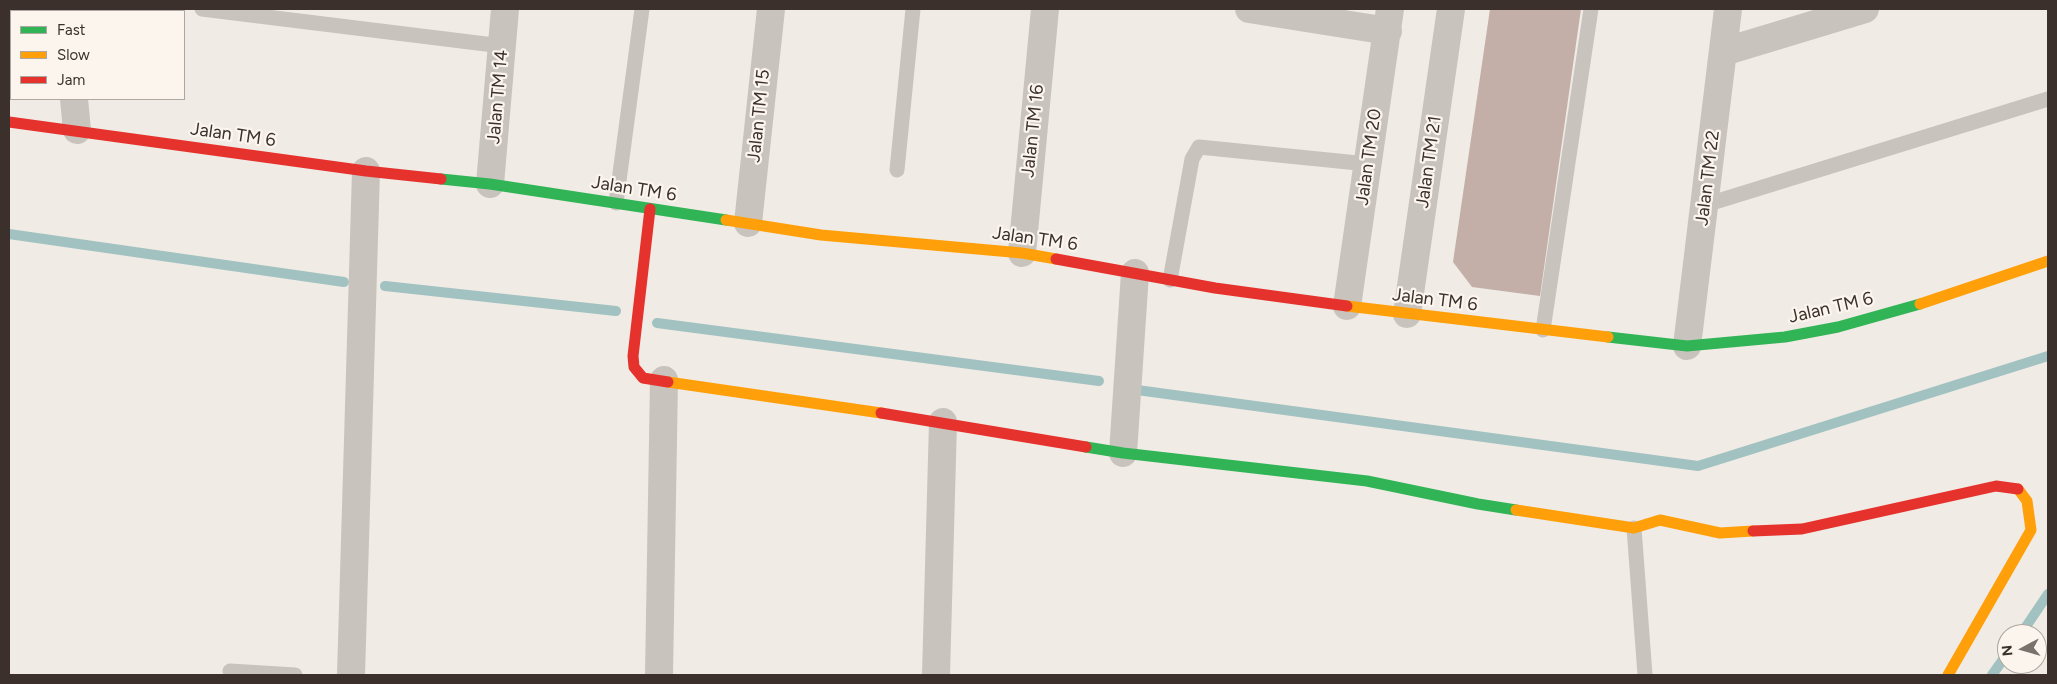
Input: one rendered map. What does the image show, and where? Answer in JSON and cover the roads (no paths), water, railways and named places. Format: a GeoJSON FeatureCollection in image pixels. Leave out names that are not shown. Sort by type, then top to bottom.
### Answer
{"type":"FeatureCollection","features":[{"type":"Feature","properties":{"kind":"street","name":"Jalan TM 14"},"geometry":{"type":"LineString","coordinates":[[490,184],[505,9]]}},
{"type":"Feature","properties":{"kind":"street","name":"Jalan TM 15"},"geometry":{"type":"LineString","coordinates":[[748,224],[771,9]]}},
{"type":"Feature","properties":{"kind":"street","name":"Jalan TM 16"},"geometry":{"type":"LineString","coordinates":[[1022,253],[1045,9]]}},
{"type":"Feature","properties":{"kind":"street"},"geometry":{"type":"LineString","coordinates":[[1250,9],[1389,20]]}},
{"type":"Feature","properties":{"kind":"street","name":"Jalan TM 21"},"geometry":{"type":"LineString","coordinates":[[1407,314],[1451,9]]}},
{"type":"Feature","properties":{"kind":"street","name":"Jalan TM 22"},"geometry":{"type":"LineString","coordinates":[[1687,346],[1728,9]]}},
{"type":"Feature","properties":{"kind":"street"},"geometry":{"type":"LineString","coordinates":[[1723,52],[1865,9]]}},
{"type":"Feature","properties":{"kind":"street","name":"Jalan TM 20"},"geometry":{"type":"LineString","coordinates":[[1347,306],[1389,20]]}},
{"type":"Feature","properties":{"kind":"street"},"geometry":{"type":"LineString","coordinates":[[74,100],[77,130]]}},
{"type":"Feature","properties":{"kind":"street","name":"Jalan TM 6"},"geometry":{"type":"LineString","coordinates":[[9,122],[366,171],[490,184],[821,235],[1022,253],[1170,280],[1347,306],[1687,346],[1785,337],[1838,327],[1952,294],[2048,261]]}},
{"type":"Feature","properties":{"kind":"street"},"geometry":{"type":"LineString","coordinates":[[351,675],[366,171]]}},
{"type":"Feature","properties":{"kind":"street"},"geometry":{"type":"LineString","coordinates":[[650,210],[633,356],[634,367],[643,378],[943,422],[1123,453],[1368,480],[1478,504],[1634,528],[1660,520],[1720,533],[1802,529],[1996,486],[2017,488],[2024,494],[2030,516],[2031,530],[1948,675]]}},
{"type":"Feature","properties":{"kind":"street"},"geometry":{"type":"LineString","coordinates":[[1123,453],[1135,273]]}},
{"type":"Feature","properties":{"kind":"street"},"geometry":{"type":"LineString","coordinates":[[660,675],[664,380]]}},
{"type":"Feature","properties":{"kind":"street"},"geometry":{"type":"LineString","coordinates":[[936,675],[943,422]]}},
{"type":"Feature","properties":{"kind":"lane"},"geometry":{"type":"LineString","coordinates":[[202,9],[502,46]]}},
{"type":"Feature","properties":{"kind":"lane"},"geometry":{"type":"LineString","coordinates":[[616,203],[642,9]]}},
{"type":"Feature","properties":{"kind":"lane"},"geometry":{"type":"LineString","coordinates":[[897,170],[913,9]]}},
{"type":"Feature","properties":{"kind":"lane"},"geometry":{"type":"LineString","coordinates":[[1543,330],[1591,9]]}},
{"type":"Feature","properties":{"kind":"lane"},"geometry":{"type":"LineString","coordinates":[[1705,205],[2048,98]]}},
{"type":"Feature","properties":{"kind":"lane"},"geometry":{"type":"LineString","coordinates":[[1170,280],[1192,159],[1199,147],[1368,164]]}},
{"type":"Feature","properties":{"kind":"lane"},"geometry":{"type":"LineString","coordinates":[[1634,528],[1645,675]]}},
{"type":"Feature","properties":{"kind":"lane"},"geometry":{"type":"LineString","coordinates":[[230,671],[295,675]]}},
{"type":"Feature","properties":{"kind":"waterway"},"geometry":{"type":"LineString","coordinates":[[9,234],[344,282]]}},
{"type":"Feature","properties":{"kind":"waterway"},"geometry":{"type":"LineString","coordinates":[[385,286],[616,311]]}},
{"type":"Feature","properties":{"kind":"waterway"},"geometry":{"type":"LineString","coordinates":[[657,323],[1099,381]]}},
{"type":"Feature","properties":{"kind":"waterway"},"geometry":{"type":"LineString","coordinates":[[1137,390],[1698,466],[2048,356]]}},
{"type":"Feature","properties":{"kind":"waterway"},"geometry":{"type":"LineString","coordinates":[[2028,624],[2048,594]]}},
{"type":"Feature","properties":{"kind":"waterway"},"geometry":{"type":"LineString","coordinates":[[1992,675],[1997,668]]}}]}
